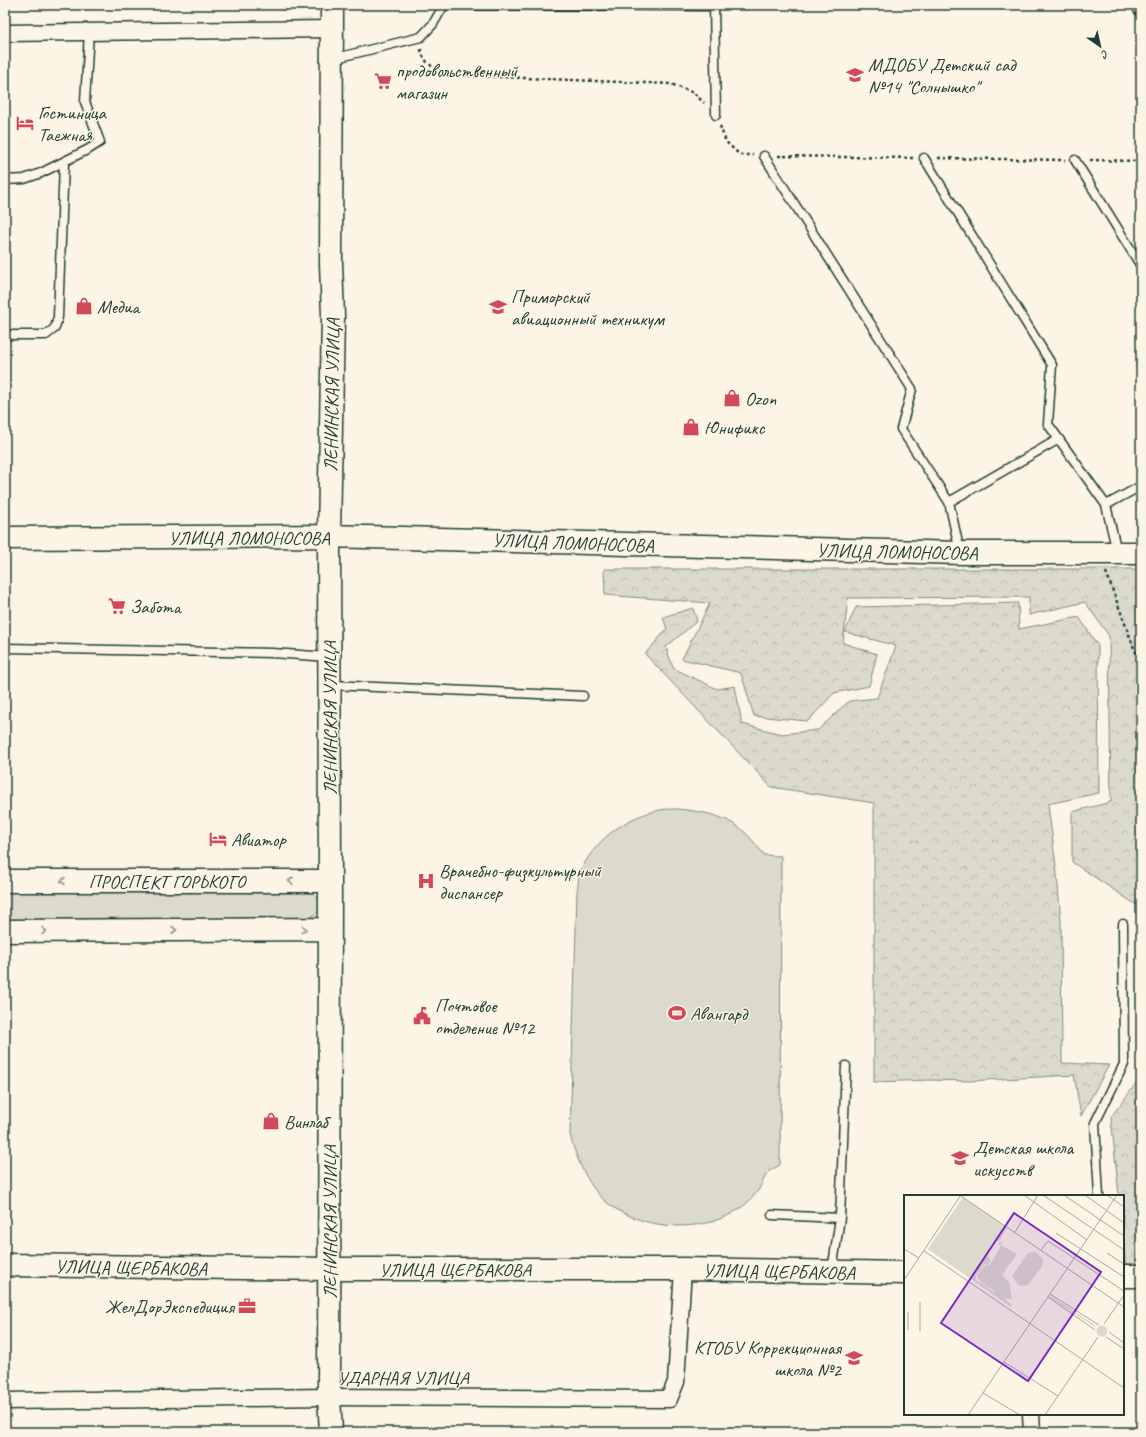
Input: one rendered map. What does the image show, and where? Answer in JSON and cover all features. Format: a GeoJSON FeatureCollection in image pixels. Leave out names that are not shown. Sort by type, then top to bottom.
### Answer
{"type":"FeatureCollection","features":[{"type":"Feature","properties":{"kind":"main road","name":"ЛЕНИНСКАЯ УЛИЦА"},"geometry":{"type":"LineString","coordinates":[[330,1432],[329,536],[333,316],[331,263],[332,5]]}},
{"type":"Feature","properties":{"kind":"main road","name":"УЛИЦА ЛОМОНОСОВА"},"geometry":{"type":"LineString","coordinates":[[5,538],[329,536],[960,553],[1141,553]]}},
{"type":"Feature","properties":{"kind":"main road","name":"ПРОСПЕКТ ГОРЬКОГО"},"geometry":{"type":"LineString","coordinates":[[5,881],[330,881]]}},
{"type":"Feature","properties":{"kind":"main road"},"geometry":{"type":"LineString","coordinates":[[5,931],[329,929]]}},
{"type":"Feature","properties":{"kind":"main road","name":"УЛИЦА ЩЕРБАКОВА"},"geometry":{"type":"LineString","coordinates":[[5,1265],[329,1269],[683,1269],[904,1273]]}},
{"type":"Feature","properties":{"kind":"main road"},"geometry":{"type":"LineString","coordinates":[[1124,1276],[1141,1276]]}},
{"type":"Feature","properties":{"kind":"street"},"geometry":{"type":"LineString","coordinates":[[5,33],[332,29]]}},
{"type":"Feature","properties":{"kind":"street","name":"УДАРНАЯ УЛИЦА"},"geometry":{"type":"LineString","coordinates":[[5,1401],[329,1397],[669,1399],[676,1382],[683,1269]]}},
{"type":"Feature","properties":{"kind":"street"},"geometry":{"type":"LineString","coordinates":[[1031,1415],[1032,1432]]}},
{"type":"Feature","properties":{"kind":"lane"},"geometry":{"type":"LineString","coordinates":[[332,59],[421,37],[433,24],[444,5],[714,6],[716,115]]}},
{"type":"Feature","properties":{"kind":"lane"},"geometry":{"type":"LineString","coordinates":[[5,180],[24,178],[41,173],[89,150],[100,142],[85,102],[89,32]]}},
{"type":"Feature","properties":{"kind":"lane"},"geometry":{"type":"LineString","coordinates":[[764,156],[912,389],[901,429],[949,502],[960,553]]}},
{"type":"Feature","properties":{"kind":"lane"},"geometry":{"type":"LineString","coordinates":[[924,158],[1052,364],[1048,424],[1106,505],[1108,553]]}},
{"type":"Feature","properties":{"kind":"lane"},"geometry":{"type":"LineString","coordinates":[[1075,160],[1141,266]]}},
{"type":"Feature","properties":{"kind":"lane"},"geometry":{"type":"LineString","coordinates":[[5,335],[46,335],[55,328],[58,317],[64,163]]}},
{"type":"Feature","properties":{"kind":"lane"},"geometry":{"type":"LineString","coordinates":[[949,502],[1059,439]]}},
{"type":"Feature","properties":{"kind":"lane"},"geometry":{"type":"LineString","coordinates":[[1106,505],[1141,486]]}},
{"type":"Feature","properties":{"kind":"lane"},"geometry":{"type":"LineString","coordinates":[[5,648],[272,653],[330,657]]}},
{"type":"Feature","properties":{"kind":"lane"},"geometry":{"type":"LineString","coordinates":[[329,685],[583,696]]}},
{"type":"Feature","properties":{"kind":"lane"},"geometry":{"type":"LineString","coordinates":[[1099,1195],[1095,1123],[1124,1064],[1123,924]]}},
{"type":"Feature","properties":{"kind":"lane"},"geometry":{"type":"LineString","coordinates":[[832,1272],[840,1218],[846,1066]]}},
{"type":"Feature","properties":{"kind":"lane"},"geometry":{"type":"LineString","coordinates":[[772,1215],[840,1218]]}},
{"type":"Feature","properties":{"kind":"path"},"geometry":{"type":"LineString","coordinates":[[421,37],[422,55],[433,68],[450,75],[671,84],[694,94],[716,115],[726,142],[740,155],[1141,161]]}},
{"type":"Feature","properties":{"kind":"path"},"geometry":{"type":"LineString","coordinates":[[1108,553],[1134,648],[1141,661]]}},
{"type":"Feature","properties":{"kind":"green space"},"geometry":{"type":"Polygon","coordinates":[[[604,569],[1141,569],[1141,908],[1072,862],[1072,812],[1111,802],[1109,636],[1085,602],[1029,615],[1029,597],[848,598],[843,643],[877,654],[869,686],[834,693],[808,721],[754,716],[741,673],[682,659],[710,603],[605,595],[604,569]]]}},
{"type":"Feature","properties":{"kind":"green space"},"geometry":{"type":"Polygon","coordinates":[[[1018,603],[1019,629],[1079,617],[1098,646],[1099,793],[1048,804],[1057,874],[1061,922],[1062,1063],[1109,1065],[1081,1116],[1074,1075],[968,1081],[930,1080],[874,1082],[874,803],[771,787],[645,654],[667,629],[663,617],[693,608],[697,621],[666,647],[673,668],[717,689],[735,686],[742,724],[782,734],[818,730],[849,701],[877,698],[896,646],[845,632],[856,607],[1018,603]]]}},
{"type":"Feature","properties":{"kind":"green space","name":"Авангард"},"geometry":{"type":"Polygon","coordinates":[[[677,809],[711,814],[727,820],[744,832],[764,855],[781,856],[780,1165],[769,1171],[759,1189],[749,1201],[727,1216],[711,1222],[676,1226],[641,1220],[625,1214],[603,1199],[596,1192],[585,1174],[576,1154],[570,1135],[577,892],[580,873],[592,852],[610,833],[632,819],[644,814],[661,810],[677,809]]]}},
{"type":"Feature","properties":{"kind":"green space"},"geometry":{"type":"Polygon","coordinates":[[[5,889],[310,890],[319,900],[320,910],[310,918],[5,920],[5,889]]]}},
{"type":"Feature","properties":{"kind":"green space"},"geometry":{"type":"Polygon","coordinates":[[[1141,1077],[1141,1268],[1126,1268],[1124,1246],[1124,1195],[1119,1195],[1111,1117],[1141,1077]]]}},
{"type":"Feature","properties":{"kind":"place","name":"МДОБУ Детский сад №14 \"Солнышко\""},"geometry":{"type":"Point","coordinates":[855,75]}},
{"type":"Feature","properties":{"kind":"place","name":"продовольственный магазин"},"geometry":{"type":"Point","coordinates":[383,81]}},
{"type":"Feature","properties":{"kind":"place","name":"Гостиница Таежная"},"geometry":{"type":"Point","coordinates":[25,123]}},
{"type":"Feature","properties":{"kind":"place","name":"Медиа"},"geometry":{"type":"Point","coordinates":[84,306]}},
{"type":"Feature","properties":{"kind":"place","name":"Приморский авиационный техникум"},"geometry":{"type":"Point","coordinates":[498,307]}},
{"type":"Feature","properties":{"kind":"place","name":"Ozon"},"geometry":{"type":"Point","coordinates":[732,398]}},
{"type":"Feature","properties":{"kind":"place","name":"Юнификс"},"geometry":{"type":"Point","coordinates":[691,427]}},
{"type":"Feature","properties":{"kind":"place","name":"Забота"},"geometry":{"type":"Point","coordinates":[117,606]}},
{"type":"Feature","properties":{"kind":"place","name":"Авиатор"},"geometry":{"type":"Point","coordinates":[218,839]}},
{"type":"Feature","properties":{"kind":"place","name":"Врачебно-физкультурный диспансер"},"geometry":{"type":"Point","coordinates":[426,881]}},
{"type":"Feature","properties":{"kind":"place","name":"Авангард"},"geometry":{"type":"Point","coordinates":[677,1013]}},
{"type":"Feature","properties":{"kind":"place","name":"Почтовое отделение №12"},"geometry":{"type":"Point","coordinates":[422,1016]}},
{"type":"Feature","properties":{"kind":"place","name":"Винлаб"},"geometry":{"type":"Point","coordinates":[271,1121]}},
{"type":"Feature","properties":{"kind":"place","name":"Детская школа искусств"},"geometry":{"type":"Point","coordinates":[960,1158]}},
{"type":"Feature","properties":{"kind":"place","name":"ЖелДорЭкспедиция"},"geometry":{"type":"Point","coordinates":[247,1306]}},
{"type":"Feature","properties":{"kind":"place","name":"КГОБУ Коррекционная школа №2"},"geometry":{"type":"Point","coordinates":[854,1358]}}]}
